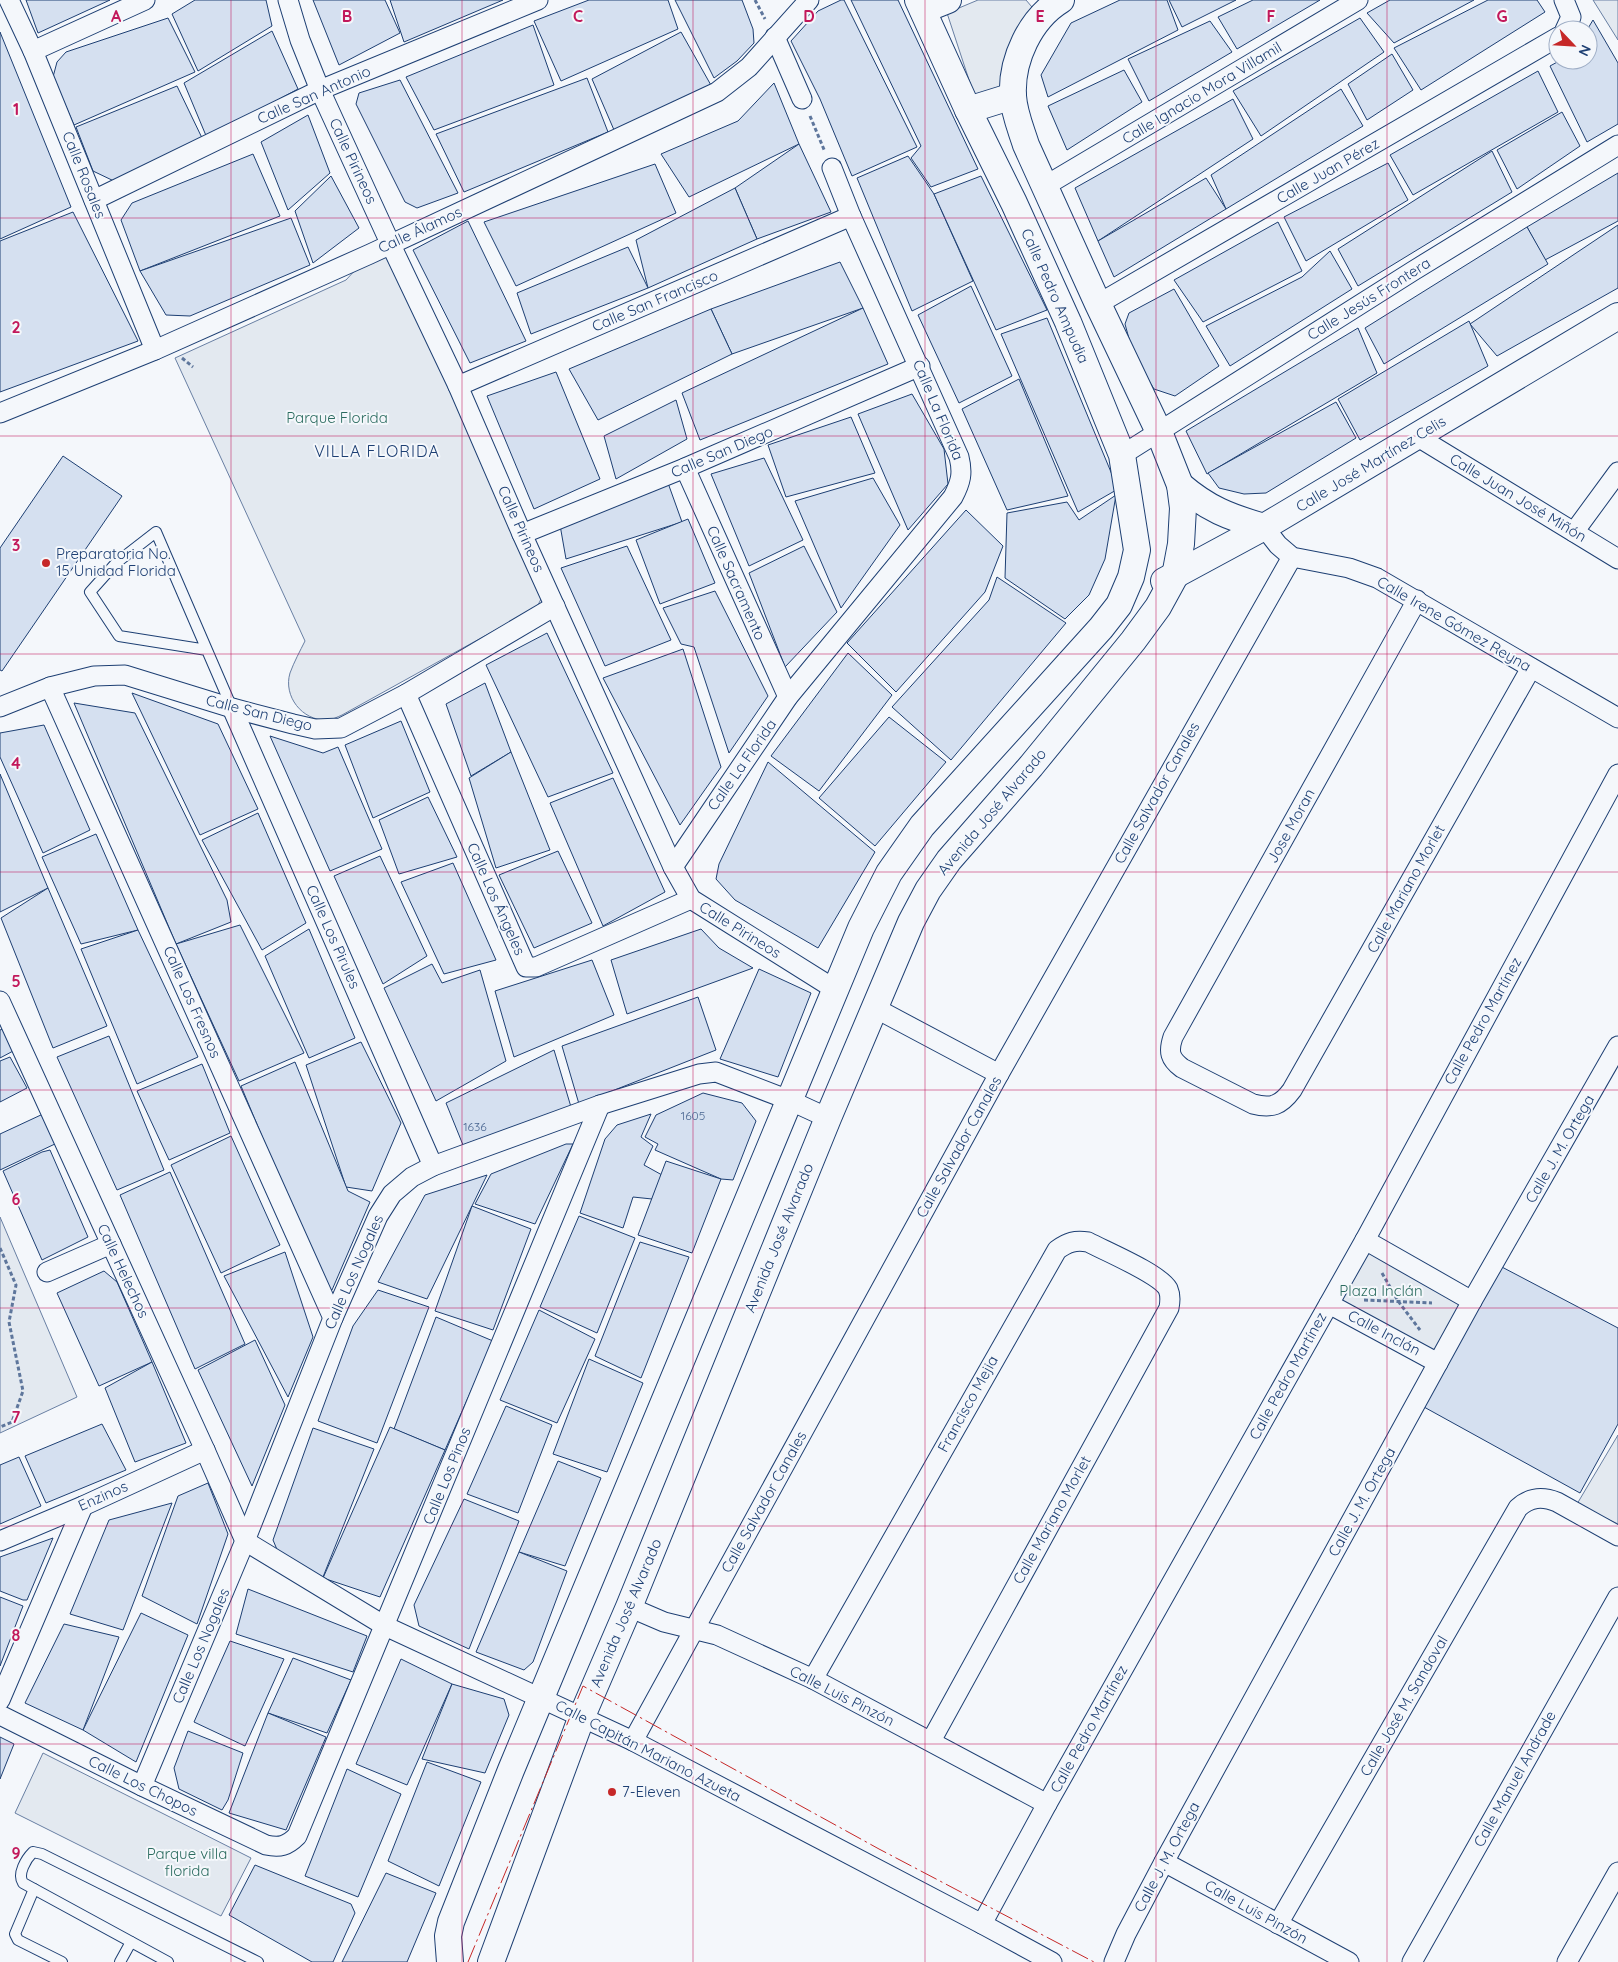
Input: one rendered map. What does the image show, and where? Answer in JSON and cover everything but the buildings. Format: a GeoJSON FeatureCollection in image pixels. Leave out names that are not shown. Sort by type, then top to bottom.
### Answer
{"type":"FeatureCollection","features":[{"type":"Feature","properties":{"kind":"street","name":"Calle Rosales"},"geometry":{"type":"LineString","coordinates":[[9,0],[33,51],[155,350]]}},
{"type":"Feature","properties":{"kind":"street"},"geometry":{"type":"LineString","coordinates":[[33,51],[145,0]]}},
{"type":"Feature","properties":{"kind":"street","name":"Calle Pirineos"},"geometry":{"type":"LineString","coordinates":[[288,0],[300,40],[320,90],[390,244],[458,386],[522,534],[673,867],[691,899],[836,990]]}},
{"type":"Feature","properties":{"kind":"street","name":"Calle San Antonio"},"geometry":{"type":"LineString","coordinates":[[94,200],[320,90],[538,0]]}},
{"type":"Feature","properties":{"kind":"street","name":"Calle Álamos"},"geometry":{"type":"LineString","coordinates":[[0,413],[155,350],[390,244],[717,92],[749,67],[809,0]]}},
{"type":"Feature","properties":{"kind":"street"},"geometry":{"type":"LineString","coordinates":[[920,5],[948,0]]}},
{"type":"Feature","properties":{"kind":"street","name":"Calle Ignacio Mora Villamil"},"geometry":{"type":"LineString","coordinates":[[1045,186],[1358,0]]}},
{"type":"Feature","properties":{"kind":"street"},"geometry":{"type":"LineString","coordinates":[[1564,0],[1571,17],[1570,20]]}},
{"type":"Feature","properties":{"kind":"street"},"geometry":{"type":"LineString","coordinates":[[1053,2],[1039,18],[1026,39],[1015,68],[1013,96],[1017,119],[1026,145],[1098,304],[1159,432],[1180,485],[1183,508],[1181,544],[1175,576]]}},
{"type":"Feature","properties":{"kind":"street","name":"Calle Pedro Ampudia"},"geometry":{"type":"LineString","coordinates":[[920,5],[1068,322],[1122,455],[1137,550],[1130,577],[1119,605]]}},
{"type":"Feature","properties":{"kind":"street"},"geometry":{"type":"LineString","coordinates":[[775,37],[802,99]]}},
{"type":"Feature","properties":{"kind":"street","name":"Calle Juan Pérez"},"geometry":{"type":"LineString","coordinates":[[1098,304],[1548,40]]}},
{"type":"Feature","properties":{"kind":"street"},"geometry":{"type":"LineString","coordinates":[[968,110],[1013,96]]}},
{"type":"Feature","properties":{"kind":"street","name":"Calle Jesús Frontera"},"geometry":{"type":"LineString","coordinates":[[1122,455],[1421,266],[1618,145]]}},
{"type":"Feature","properties":{"kind":"street","name":"Calle La Florida"},"geometry":{"type":"LineString","coordinates":[[673,867],[788,698],[953,497],[960,483],[962,472],[959,457],[832,168]]}},
{"type":"Feature","properties":{"kind":"street","name":"Calle San Francisco"},"geometry":{"type":"LineString","coordinates":[[458,386],[852,216]]}},
{"type":"Feature","properties":{"kind":"street","name":"Calle José Martínez Celis"},"geometry":{"type":"LineString","coordinates":[[1119,605],[1264,527],[1618,316]]}},
{"type":"Feature","properties":{"kind":"street","name":"Calle San Diego"},"geometry":{"type":"LineString","coordinates":[[522,534],[685,468],[920,366]]}},
{"type":"Feature","properties":{"kind":"street","name":"Calle Juan José Miñón"},"geometry":{"type":"LineString","coordinates":[[1418,436],[1618,559]]}},
{"type":"Feature","properties":{"kind":"street","name":"Calle Sacramento"},"geometry":{"type":"LineString","coordinates":[[685,468],[788,698]]}},
{"type":"Feature","properties":{"kind":"street"},"geometry":{"type":"LineString","coordinates":[[1574,532],[1618,472]]}},
{"type":"Feature","properties":{"kind":"street"},"geometry":{"type":"LineString","coordinates":[[1180,485],[1214,510],[1235,519],[1264,527],[1278,545],[1292,557]]}},
{"type":"Feature","properties":{"kind":"street","name":"Calle Irene Gómez Reyna"},"geometry":{"type":"LineString","coordinates":[[1292,557],[1349,568],[1368,574],[1417,600],[1618,718]]}},
{"type":"Feature","properties":{"kind":"street","name":"Calle Salvador Canales"},"geometry":{"type":"LineString","coordinates":[[633,1741],[1000,1074],[1292,557]]}},
{"type":"Feature","properties":{"kind":"street","name":"Avenida José Alvarado"},"geometry":{"type":"LineString","coordinates":[[491,1962],[582,1716],[629,1607],[828,1118],[911,922],[928,890],[949,860],[1031,766],[1133,641],[1158,607],[1175,576]]}},
{"type":"Feature","properties":{"kind":"street","name":"Jose Moran"},"geometry":{"type":"LineString","coordinates":[[1275,1105],[1263,1107],[1253,1104],[1182,1068],[1170,1054],[1170,1046],[1173,1037],[1417,600]]}},
{"type":"Feature","properties":{"kind":"street"},"geometry":{"type":"LineString","coordinates":[[450,1962],[448,1936],[451,1922],[789,1100],[861,928],[884,881],[922,826],[1119,605]]}},
{"type":"Feature","properties":{"kind":"street","name":"Calle San Diego"},"geometry":{"type":"LineString","coordinates":[[0,707],[50,687],[94,676],[125,675],[232,708],[314,729],[341,728],[406,694],[555,606]]}},
{"type":"Feature","properties":{"kind":"street","name":"Calle Mariano Morlet"},"geometry":{"type":"LineString","coordinates":[[1275,1105],[1285,1100],[1292,1090],[1531,668]]}},
{"type":"Feature","properties":{"kind":"street","name":"Calle Los Fresnos"},"geometry":{"type":"LineString","coordinates":[[50,687],[333,1318]]}},
{"type":"Feature","properties":{"kind":"street","name":"Calle Los Ángeles"},"geometry":{"type":"LineString","coordinates":[[406,694],[526,967],[536,967],[691,899]]}},
{"type":"Feature","properties":{"kind":"street","name":"Calle Los Pirules"},"geometry":{"type":"LineString","coordinates":[[232,708],[433,1166]]}},
{"type":"Feature","properties":{"kind":"street","name":"Calle Pedro Martínez"},"geometry":{"type":"LineString","coordinates":[[982,1924],[1047,1804],[1365,1240],[1618,774]]}},
{"type":"Feature","properties":{"kind":"street","name":"Calle Helechos"},"geometry":{"type":"LineString","coordinates":[[0,1001],[245,1541]]}},
{"type":"Feature","properties":{"kind":"street"},"geometry":{"type":"LineString","coordinates":[[875,1008],[1000,1074]]}},
{"type":"Feature","properties":{"kind":"street","name":"Calle J. M. Ortega"},"geometry":{"type":"LineString","coordinates":[[1114,1962],[1126,1934],[1164,1862],[1438,1362],[1618,1046]]}},
{"type":"Feature","properties":{"kind":"street","name":"Calle Los Nogales"},"geometry":{"type":"LineString","coordinates":[[142,1786],[245,1541],[333,1318],[378,1216],[392,1194],[412,1177],[433,1166],[600,1105],[699,1074],[716,1072],[789,1100],[828,1118]]}},
{"type":"Feature","properties":{"kind":"street","name":"Calle Los Pinos"},"geometry":{"type":"LineString","coordinates":[[289,1844],[297,1836],[600,1105]]}},
{"type":"Feature","properties":{"kind":"street","name":"Francisco Mejia"},"geometry":{"type":"LineString","coordinates":[[813,1680],[1057,1250],[1066,1243],[1077,1240],[1088,1242],[1157,1277],[1168,1290],[1171,1299]]}},
{"type":"Feature","properties":{"kind":"street"},"geometry":{"type":"LineString","coordinates":[[1365,1240],[1472,1301]]}},
{"type":"Feature","properties":{"kind":"street"},"geometry":{"type":"LineString","coordinates":[[47,1272],[111,1244]]}},
{"type":"Feature","properties":{"kind":"street","name":"Calle Mariano Morlet"},"geometry":{"type":"LineString","coordinates":[[931,1741],[1169,1308],[1171,1299]]}},
{"type":"Feature","properties":{"kind":"street","name":"Calle Inclán"},"geometry":{"type":"LineString","coordinates":[[1329,1304],[1438,1362]]}},
{"type":"Feature","properties":{"kind":"street","name":"Enzinos"},"geometry":{"type":"LineString","coordinates":[[0,1541],[83,1506],[205,1450]]}},
{"type":"Feature","properties":{"kind":"street","name":"Calle José M. Sandoval"},"geometry":{"type":"LineString","coordinates":[[1278,1924],[1518,1508],[1526,1501],[1538,1498],[1558,1502],[1618,1536]]}},
{"type":"Feature","properties":{"kind":"street"},"geometry":{"type":"LineString","coordinates":[[0,1700],[83,1506]]}},
{"type":"Feature","properties":{"kind":"street","name":"Calle Capitán Mariano Azueta"},"geometry":{"type":"LineString","coordinates":[[245,1541],[385,1626],[633,1741],[1052,1962]]}},
{"type":"Feature","properties":{"kind":"street","name":"Calle Manuel Andrade"},"geometry":{"type":"LineString","coordinates":[[1412,1962],[1618,1597]]}},
{"type":"Feature","properties":{"kind":"street","name":"Calle Luis Pinzón"},"geometry":{"type":"LineString","coordinates":[[629,1607],[664,1622],[716,1635],[813,1680],[1047,1804]]}},
{"type":"Feature","properties":{"kind":"street","name":"Calle Los Chopos"},"geometry":{"type":"LineString","coordinates":[[0,1715],[266,1845],[278,1848],[289,1844]]}},
{"type":"Feature","properties":{"kind":"street","name":"Calle Luis Pinzón"},"geometry":{"type":"LineString","coordinates":[[1164,1862],[1348,1962]]}},
{"type":"Feature","properties":{"kind":"street"},"geometry":{"type":"LineString","coordinates":[[1567,1962],[1618,1872]]}},
{"type":"Feature","properties":{"kind":"lane"},"geometry":{"type":"LineString","coordinates":[[207,650],[119,636],[90,592],[116,564],[156,532],[207,650],[232,708]]}},
{"type":"Feature","properties":{"kind":"lane"},"geometry":{"type":"LineString","coordinates":[[168,1962],[23,1883],[20,1877],[29,1856],[33,1852],[37,1852],[258,1962]]}},
{"type":"Feature","properties":{"kind":"lane"},"geometry":{"type":"LineString","coordinates":[[34,1889],[15,1934],[18,1940],[62,1962]]}},
{"type":"Feature","properties":{"kind":"lane"},"geometry":{"type":"LineString","coordinates":[[120,1962],[131,1942]]}},
{"type":"Feature","properties":{"kind":"path"},"geometry":{"type":"LineString","coordinates":[[802,99],[832,168]]}},
{"type":"Feature","properties":{"kind":"path"},"geometry":{"type":"LineString","coordinates":[[1365,1240],[1398,1301],[1436,1351],[1438,1362]]}},
{"type":"Feature","properties":{"kind":"path"},"geometry":{"type":"LineString","coordinates":[[0,1248],[16,1285],[9,1322],[23,1391],[12,1422],[0,1427]]}},
{"type":"Feature","properties":{"kind":"path"},"geometry":{"type":"LineString","coordinates":[[1329,1304],[1343,1300],[1437,1303]]}},
{"type":"Feature","properties":{"kind":"green space"},"geometry":{"type":"Polygon","coordinates":[[[978,0],[1026,0],[1037,13],[1001,88],[974,95],[947,13],[978,0]]]}},
{"type":"Feature","properties":{"kind":"green space"},"geometry":{"type":"Polygon","coordinates":[[[1593,0],[1618,0],[1618,40],[1593,0]]]}},
{"type":"Feature","properties":{"kind":"green space","name":"Parque Florida"},"geometry":{"type":"Polygon","coordinates":[[[370,254],[397,259],[543,595],[537,607],[342,715],[329,720],[318,719],[302,712],[296,705],[289,690],[290,673],[305,641],[175,358],[346,280],[370,254]]]}},
{"type":"Feature","properties":{"kind":"green space"},"geometry":{"type":"Polygon","coordinates":[[[0,1217],[77,1397],[0,1433],[0,1217]]]}},
{"type":"Feature","properties":{"kind":"green space","name":"Plaza Inclán"},"geometry":{"type":"Polygon","coordinates":[[[1365,1240],[1472,1301],[1438,1363],[1329,1304],[1365,1240]]]}},
{"type":"Feature","properties":{"kind":"green space"},"geometry":{"type":"Polygon","coordinates":[[[1618,1435],[1618,1524],[1577,1504],[1618,1435]]]}},
{"type":"Feature","properties":{"kind":"green space","name":"Parque villa florida"},"geometry":{"type":"Polygon","coordinates":[[[43,1753],[251,1858],[221,1916],[15,1813],[43,1753]]]}},
{"type":"Feature","properties":{"kind":"power"},"geometry":{"type":"LineString","coordinates":[[468,1962],[583,1686],[879,1849],[1094,1962]]}},
{"type":"Feature","properties":{"kind":"place","name":"Preparatoria No. 15 Unidad Florida"},"geometry":{"type":"Point","coordinates":[46,563]}},
{"type":"Feature","properties":{"kind":"place","name":"7-Eleven"},"geometry":{"type":"Point","coordinates":[612,1792]}},
{"type":"Feature","properties":{"kind":"district","name":"VILLA FLORIDA"},"geometry":{"type":"Point","coordinates":[377,451]}}]}
